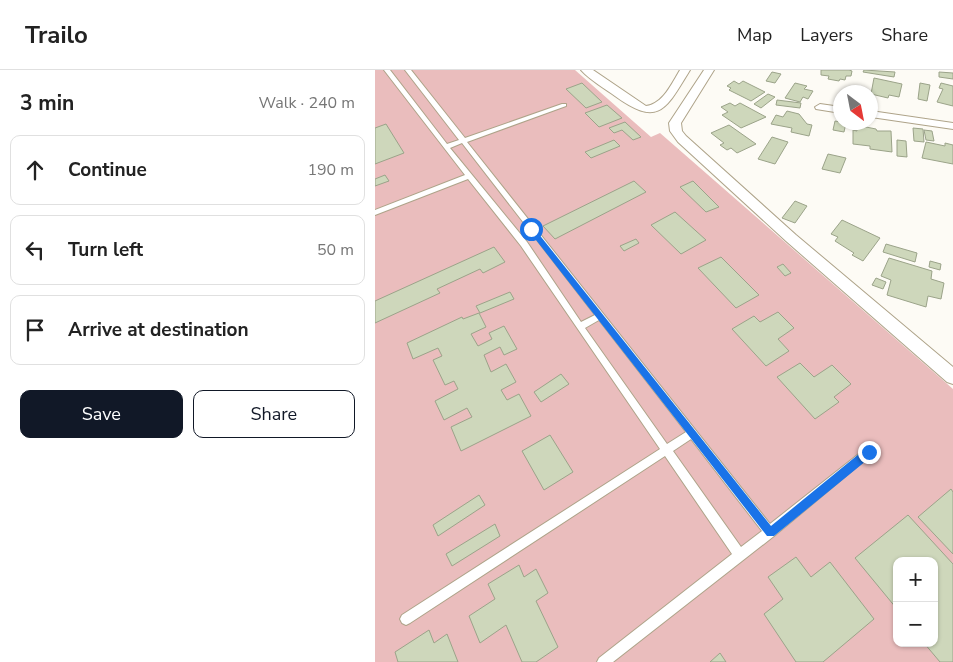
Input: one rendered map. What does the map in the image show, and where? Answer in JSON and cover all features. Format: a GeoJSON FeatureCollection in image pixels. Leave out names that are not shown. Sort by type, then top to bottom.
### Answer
{"type":"FeatureCollection","features":[{"type":"Feature","properties":{"kind":"street"},"geometry":{"type":"LineString","coordinates":[[586,70],[637,107],[647,111],[659,107],[685,70]]}},
{"type":"Feature","properties":{"kind":"street"},"geometry":{"type":"LineString","coordinates":[[709,70],[675,123],[676,131],[682,139],[791,238],[953,377]]}},
{"type":"Feature","properties":{"kind":"street"},"geometry":{"type":"LineString","coordinates":[[820,107],[833,109]]}},
{"type":"Feature","properties":{"kind":"street"},"geometry":{"type":"LineString","coordinates":[[878,115],[953,126]]}},
{"type":"Feature","properties":{"kind":"lane"},"geometry":{"type":"LineString","coordinates":[[387,70],[446,148],[524,244],[579,327],[739,554]]}},
{"type":"Feature","properties":{"kind":"lane"},"geometry":{"type":"LineString","coordinates":[[408,70],[465,140],[600,316],[770,532]]}},
{"type":"Feature","properties":{"kind":"lane"},"geometry":{"type":"LineString","coordinates":[[446,148],[564,105]]}},
{"type":"Feature","properties":{"kind":"lane"},"geometry":{"type":"LineString","coordinates":[[375,213],[469,176]]}},
{"type":"Feature","properties":{"kind":"lane"},"geometry":{"type":"LineString","coordinates":[[579,327],[600,316]]}},
{"type":"Feature","properties":{"kind":"lane"},"geometry":{"type":"LineString","coordinates":[[406,619],[692,432]]}},
{"type":"Feature","properties":{"kind":"lane"},"geometry":{"type":"LineString","coordinates":[[603,662],[869,452]]}},
{"type":"Feature","properties":{"kind":"shaded area"},"geometry":{"type":"Polygon","coordinates":[[[375,70],[575,70],[651,137],[660,133],[953,389],[953,662],[375,662],[375,70]]]}},
{"type":"Feature","properties":{"kind":"building"},"geometry":{"type":"Polygon","coordinates":[[[821,70],[852,71],[851,76],[846,76],[845,80],[840,79],[839,81],[828,79],[829,76],[821,75],[821,70]]]}},
{"type":"Feature","properties":{"kind":"building"},"geometry":{"type":"Polygon","coordinates":[[[864,70],[895,72],[894,77],[863,72],[864,70]]]}},
{"type":"Feature","properties":{"kind":"building"},"geometry":{"type":"Polygon","coordinates":[[[772,72],[781,74],[775,83],[766,81],[772,72]]]}},
{"type":"Feature","properties":{"kind":"building"},"geometry":{"type":"Polygon","coordinates":[[[939,72],[953,73],[953,79],[939,77],[939,72]]]}},
{"type":"Feature","properties":{"kind":"building"},"geometry":{"type":"Polygon","coordinates":[[[874,78],[902,84],[899,97],[889,95],[888,98],[878,96],[878,85],[873,85],[874,78]]]}},
{"type":"Feature","properties":{"kind":"building"},"geometry":{"type":"Polygon","coordinates":[[[734,81],[739,84],[743,81],[765,92],[751,101],[729,90],[731,88],[727,86],[734,81]]]}},
{"type":"Feature","properties":{"kind":"building"},"geometry":{"type":"Polygon","coordinates":[[[582,83],[602,102],[586,108],[566,89],[582,83]]]}},
{"type":"Feature","properties":{"kind":"building"},"geometry":{"type":"Polygon","coordinates":[[[795,83],[807,86],[804,89],[813,91],[808,99],[803,97],[800,102],[785,98],[795,83]]]}},
{"type":"Feature","properties":{"kind":"building"},"geometry":{"type":"Polygon","coordinates":[[[920,83],[930,85],[927,101],[918,99],[920,83]]]}},
{"type":"Feature","properties":{"kind":"building"},"geometry":{"type":"Polygon","coordinates":[[[941,83],[953,86],[953,106],[937,102],[943,89],[939,88],[941,83]]]}},
{"type":"Feature","properties":{"kind":"building"},"geometry":{"type":"Polygon","coordinates":[[[768,94],[775,97],[761,108],[754,104],[768,94]]]}},
{"type":"Feature","properties":{"kind":"building"},"geometry":{"type":"Polygon","coordinates":[[[777,100],[801,103],[800,108],[776,105],[777,100]]]}},
{"type":"Feature","properties":{"kind":"building"},"geometry":{"type":"Polygon","coordinates":[[[730,103],[735,106],[740,103],[766,117],[741,128],[722,115],[728,112],[721,107],[730,103]]]}},
{"type":"Feature","properties":{"kind":"building"},"geometry":{"type":"Polygon","coordinates":[[[607,105],[622,118],[599,127],[585,113],[607,105]]]}},
{"type":"Feature","properties":{"kind":"building"},"geometry":{"type":"Polygon","coordinates":[[[787,111],[799,114],[807,124],[812,125],[809,136],[791,132],[792,128],[771,124],[776,115],[783,117],[787,111]]]}},
{"type":"Feature","properties":{"kind":"building"},"geometry":{"type":"Polygon","coordinates":[[[625,122],[641,137],[633,140],[622,130],[614,133],[609,128],[625,122]]]}},
{"type":"Feature","properties":{"kind":"building"},"geometry":{"type":"Polygon","coordinates":[[[386,124],[404,153],[375,164],[375,128],[386,124]]]}},
{"type":"Feature","properties":{"kind":"building"},"geometry":{"type":"Polygon","coordinates":[[[729,125],[756,144],[737,153],[731,148],[727,150],[720,145],[724,143],[711,133],[729,125]]]}},
{"type":"Feature","properties":{"kind":"building"},"geometry":{"type":"Polygon","coordinates":[[[913,128],[923,129],[924,142],[914,141],[913,128]]]}},
{"type":"Feature","properties":{"kind":"building"},"geometry":{"type":"Polygon","coordinates":[[[853,130],[891,131],[892,152],[853,144],[853,130]]]}},
{"type":"Feature","properties":{"kind":"building"},"geometry":{"type":"Polygon","coordinates":[[[924,130],[932,131],[934,141],[926,140],[924,130]]]}},
{"type":"Feature","properties":{"kind":"building"},"geometry":{"type":"Polygon","coordinates":[[[772,137],[788,142],[775,164],[758,159],[772,137]]]}},
{"type":"Feature","properties":{"kind":"building"},"geometry":{"type":"Polygon","coordinates":[[[614,140],[620,146],[591,158],[585,152],[614,140]]]}},
{"type":"Feature","properties":{"kind":"building"},"geometry":{"type":"Polygon","coordinates":[[[897,140],[906,141],[907,157],[897,156],[897,140]]]}},
{"type":"Feature","properties":{"kind":"building"},"geometry":{"type":"Polygon","coordinates":[[[926,142],[945,146],[945,143],[953,145],[953,164],[922,158],[926,142]]]}},
{"type":"Feature","properties":{"kind":"building"},"geometry":{"type":"Polygon","coordinates":[[[828,154],[846,158],[840,173],[822,169],[828,154]]]}},
{"type":"Feature","properties":{"kind":"building"},"geometry":{"type":"Polygon","coordinates":[[[385,175],[389,181],[375,186],[375,179],[385,175]]]}},
{"type":"Feature","properties":{"kind":"building"},"geometry":{"type":"Polygon","coordinates":[[[634,181],[646,192],[555,239],[543,226],[634,181]]]}},
{"type":"Feature","properties":{"kind":"building"},"geometry":{"type":"Polygon","coordinates":[[[693,181],[719,207],[706,212],[680,187],[693,181]]]}},
{"type":"Feature","properties":{"kind":"building"},"geometry":{"type":"Polygon","coordinates":[[[795,201],[807,206],[795,223],[782,218],[795,201]]]}},
{"type":"Feature","properties":{"kind":"building"},"geometry":{"type":"Polygon","coordinates":[[[675,212],[706,240],[681,254],[651,225],[675,212]]]}},
{"type":"Feature","properties":{"kind":"building"},"geometry":{"type":"Polygon","coordinates":[[[842,220],[880,238],[863,261],[852,255],[854,253],[835,241],[838,237],[831,234],[842,220]]]}},
{"type":"Feature","properties":{"kind":"building"},"geometry":{"type":"Polygon","coordinates":[[[636,239],[639,243],[624,251],[620,246],[636,239]]]}},
{"type":"Feature","properties":{"kind":"building"},"geometry":{"type":"Polygon","coordinates":[[[886,244],[917,253],[915,262],[883,252],[886,244]]]}},
{"type":"Feature","properties":{"kind":"building"},"geometry":{"type":"Polygon","coordinates":[[[494,247],[505,262],[483,273],[480,269],[437,289],[440,293],[375,323],[375,301],[494,247]]]}},
{"type":"Feature","properties":{"kind":"building"},"geometry":{"type":"Polygon","coordinates":[[[721,257],[759,295],[736,308],[698,268],[721,257]]]}},
{"type":"Feature","properties":{"kind":"building"},"geometry":{"type":"Polygon","coordinates":[[[889,258],[932,271],[931,279],[944,283],[941,299],[928,296],[926,307],[887,295],[891,280],[881,276],[889,258]]]}},
{"type":"Feature","properties":{"kind":"building"},"geometry":{"type":"Polygon","coordinates":[[[930,261],[941,264],[940,270],[929,267],[930,261]]]}},
{"type":"Feature","properties":{"kind":"building"},"geometry":{"type":"Polygon","coordinates":[[[783,264],[791,273],[785,276],[777,267],[783,264]]]}},
{"type":"Feature","properties":{"kind":"building"},"geometry":{"type":"Polygon","coordinates":[[[876,278],[886,282],[883,289],[872,285],[876,278]]]}},
{"type":"Feature","properties":{"kind":"building"},"geometry":{"type":"Polygon","coordinates":[[[510,292],[514,299],[480,313],[476,306],[510,292]]]}},
{"type":"Feature","properties":{"kind":"building"},"geometry":{"type":"Polygon","coordinates":[[[778,312],[794,328],[778,339],[789,351],[766,366],[732,329],[754,316],[760,322],[778,312]]]}},
{"type":"Feature","properties":{"kind":"building"},"geometry":{"type":"Polygon","coordinates":[[[479,313],[486,327],[471,334],[478,346],[492,339],[489,333],[504,326],[517,349],[504,355],[500,347],[484,355],[491,372],[506,364],[516,382],[501,390],[507,400],[519,394],[531,416],[461,451],[451,427],[472,417],[467,408],[444,420],[435,401],[458,389],[454,381],[445,385],[433,360],[442,356],[438,348],[413,359],[407,343],[462,317],[463,319],[479,313]]]}},
{"type":"Feature","properties":{"kind":"building"},"geometry":{"type":"Polygon","coordinates":[[[800,363],[814,377],[832,365],[851,384],[834,397],[839,402],[815,419],[777,377],[800,363]]]}},
{"type":"Feature","properties":{"kind":"building"},"geometry":{"type":"Polygon","coordinates":[[[561,374],[569,384],[541,402],[534,392],[561,374]]]}},
{"type":"Feature","properties":{"kind":"building"},"geometry":{"type":"Polygon","coordinates":[[[550,435],[573,472],[544,490],[522,451],[550,435]]]}},
{"type":"Feature","properties":{"kind":"building"},"geometry":{"type":"Polygon","coordinates":[[[951,489],[953,492],[953,554],[918,517],[951,489]]]}},
{"type":"Feature","properties":{"kind":"building"},"geometry":{"type":"Polygon","coordinates":[[[479,495],[485,505],[438,536],[433,525],[479,495]]]}},
{"type":"Feature","properties":{"kind":"building"},"geometry":{"type":"Polygon","coordinates":[[[908,515],[953,564],[953,662],[940,662],[927,647],[938,647],[938,557],[893,557],[893,604],[855,558],[908,515]]]}},
{"type":"Feature","properties":{"kind":"building"},"geometry":{"type":"Polygon","coordinates":[[[495,524],[500,536],[452,566],[446,554],[495,524]]]}},
{"type":"Feature","properties":{"kind":"building"},"geometry":{"type":"Polygon","coordinates":[[[796,557],[811,577],[830,562],[874,619],[823,662],[796,662],[764,614],[783,599],[768,577],[796,557]]]}},
{"type":"Feature","properties":{"kind":"building"},"geometry":{"type":"Polygon","coordinates":[[[519,565],[524,577],[536,569],[548,593],[536,601],[558,647],[536,662],[522,662],[506,625],[480,643],[469,616],[495,599],[488,584],[519,565]]]}},
{"type":"Feature","properties":{"kind":"building"},"geometry":{"type":"Polygon","coordinates":[[[429,630],[434,643],[447,634],[458,662],[398,662],[395,652],[429,630]]]}},
{"type":"Feature","properties":{"kind":"building"},"geometry":{"type":"Polygon","coordinates":[[[720,653],[726,662],[710,662],[720,653]]]}},
{"type":"Feature","properties":{"kind":"route"},"geometry":{"type":"LineString","coordinates":[[531,229],[770,532],[869,452]]}}]}
